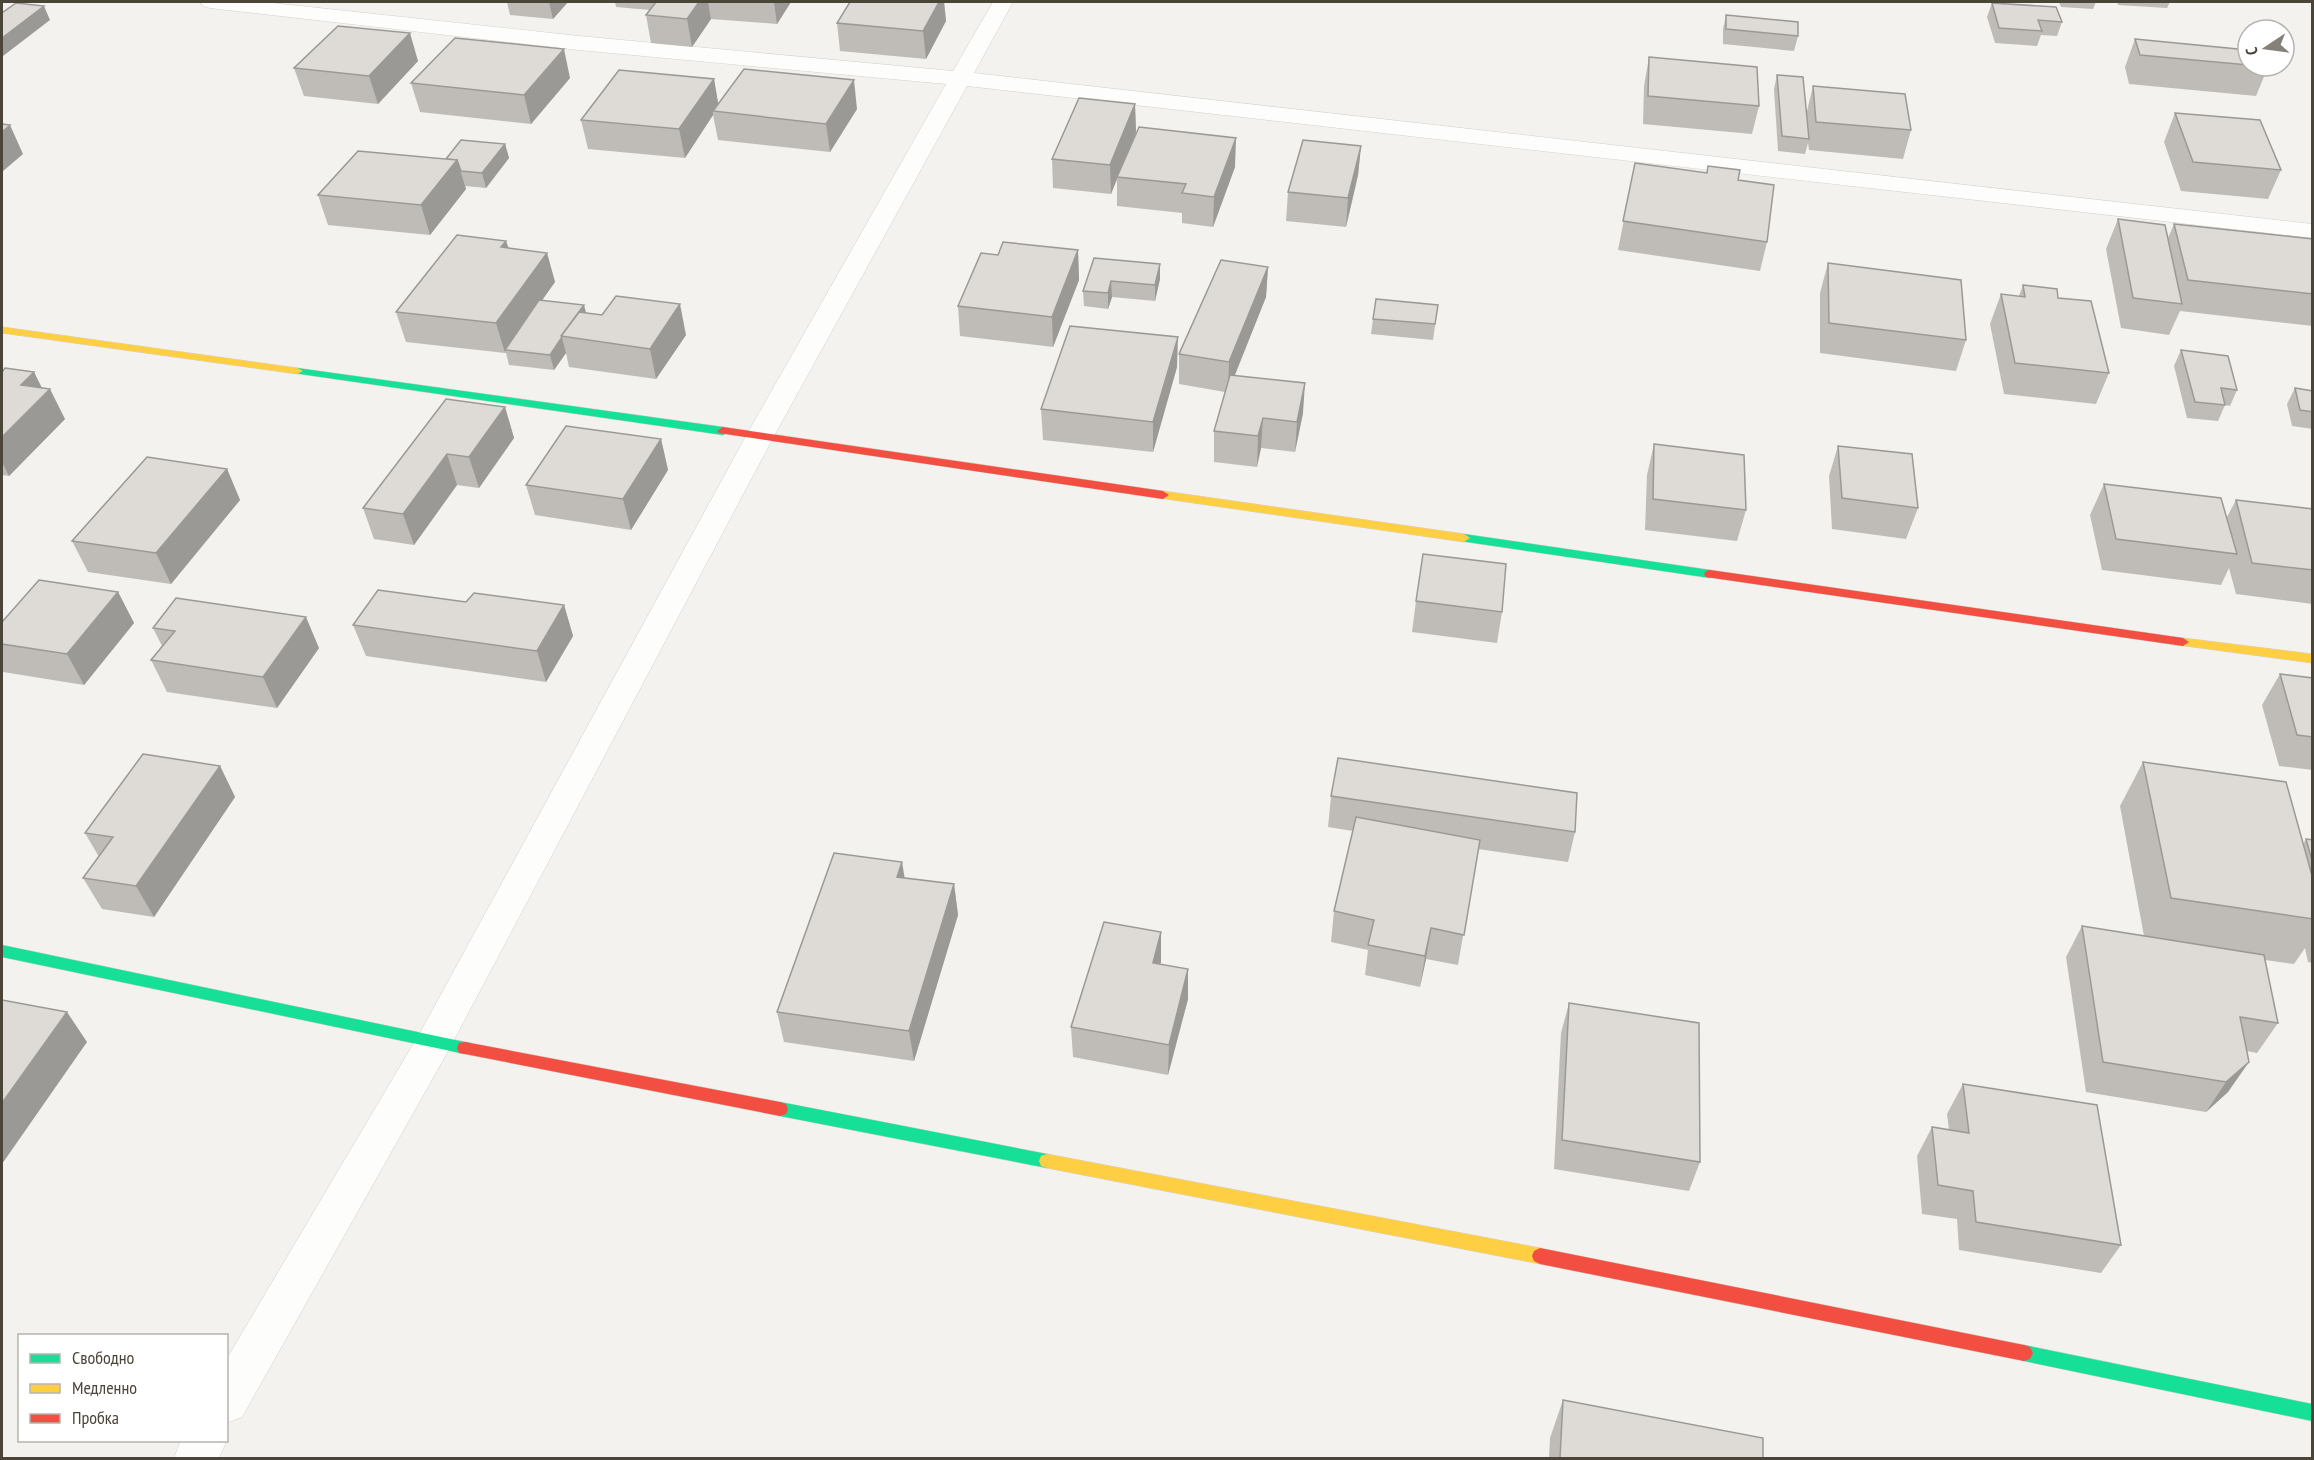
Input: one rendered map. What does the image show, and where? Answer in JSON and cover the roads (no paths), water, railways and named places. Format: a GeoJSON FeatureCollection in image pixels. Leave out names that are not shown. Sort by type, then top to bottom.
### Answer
{"type":"FeatureCollection","features":[{"type":"Feature","properties":{"kind":"street"},"geometry":{"type":"LineString","coordinates":[[210,2],[579,43],[959,78],[2313,231]]}},
{"type":"Feature","properties":{"kind":"street"},"geometry":{"type":"LineString","coordinates":[[228,1399],[434,1042],[760,436],[1003,2]]}},
{"type":"Feature","properties":{"kind":"street"},"geometry":{"type":"LineString","coordinates":[[2,330],[760,436],[2054,624],[2313,659]]}},
{"type":"Feature","properties":{"kind":"street"},"geometry":{"type":"LineString","coordinates":[[2,951],[434,1042],[1802,1307],[2313,1413]]}},
{"type":"Feature","properties":{"kind":"street"},"geometry":{"type":"LineString","coordinates":[[196,1458],[205,1442]]}}]}
